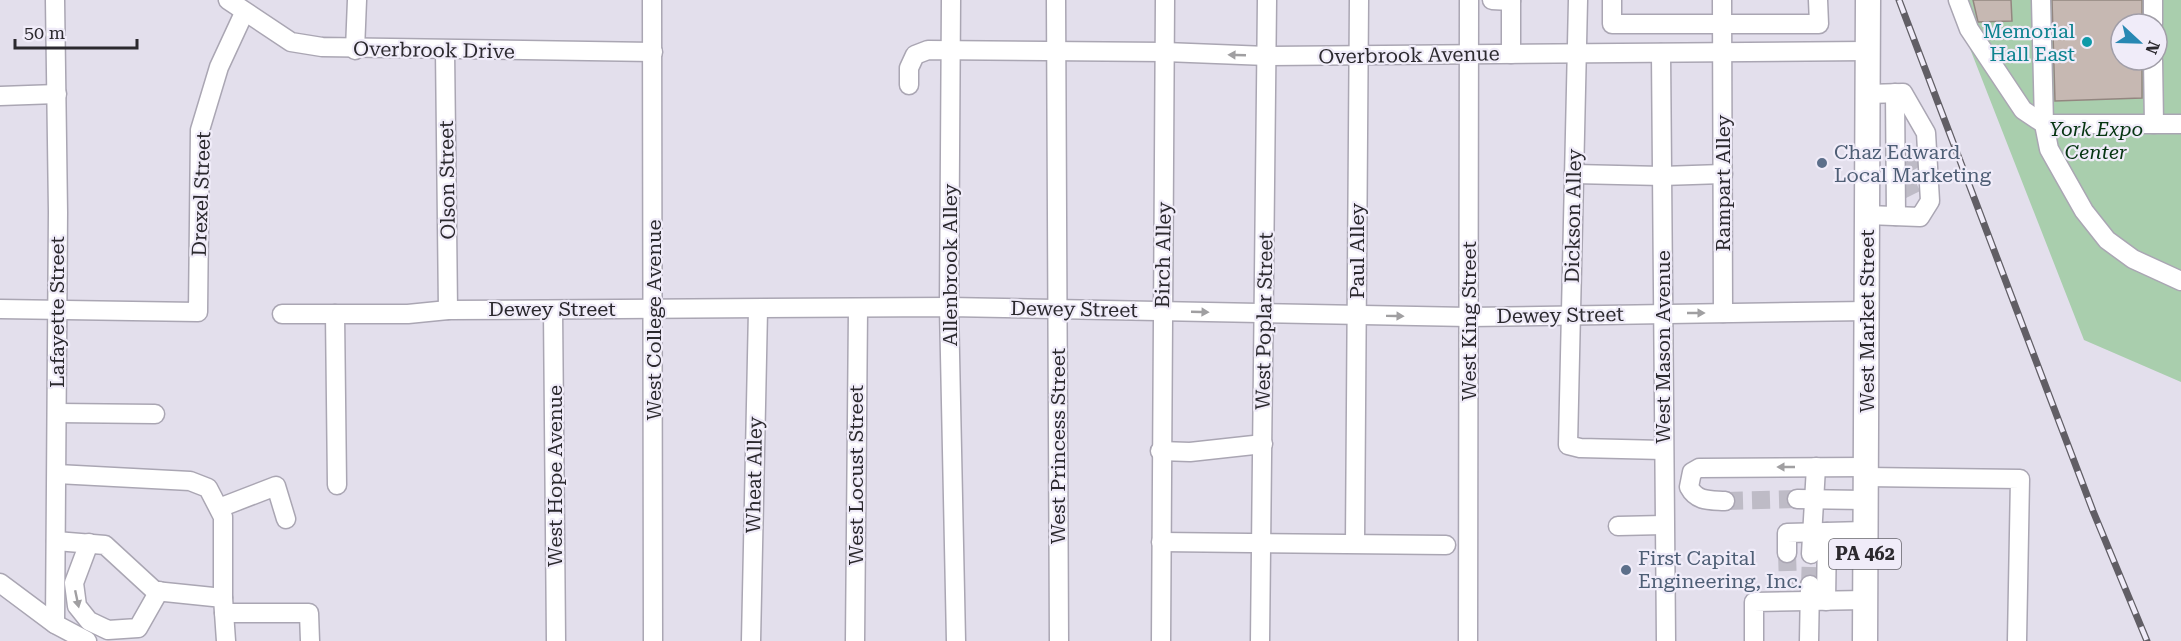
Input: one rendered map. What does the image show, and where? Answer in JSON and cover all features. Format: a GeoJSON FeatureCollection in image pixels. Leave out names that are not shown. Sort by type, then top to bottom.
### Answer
{"type":"FeatureCollection","features":[{"type":"Feature","properties":{"kind":"main road","name":"West Market Street"},"geometry":{"type":"LineString","coordinates":[[1865,641],[1868,0]]}},
{"type":"Feature","properties":{"kind":"street","name":"Lafayette Street"},"geometry":{"type":"LineString","coordinates":[[55,0],[57,94],[55,624]]}},
{"type":"Feature","properties":{"kind":"street","name":"Overbrook Drive"},"geometry":{"type":"LineString","coordinates":[[228,0],[244,13],[291,42],[355,50],[653,52]]}},
{"type":"Feature","properties":{"kind":"street"},"geometry":{"type":"LineString","coordinates":[[355,50],[357,0]]}},
{"type":"Feature","properties":{"kind":"street","name":"West College Avenue"},"geometry":{"type":"LineString","coordinates":[[652,0],[655,308],[653,641]]}},
{"type":"Feature","properties":{"kind":"street","name":"Allenbrook Alley"},"geometry":{"type":"LineString","coordinates":[[951,0],[949,307],[956,641]]}},
{"type":"Feature","properties":{"kind":"street","name":"West Princess Street"},"geometry":{"type":"LineString","coordinates":[[1056,0],[1059,641]]}},
{"type":"Feature","properties":{"kind":"street","name":"Birch Alley"},"geometry":{"type":"LineString","coordinates":[[1161,641],[1160,510],[1165,0]]}},
{"type":"Feature","properties":{"kind":"street","name":"West Poplar Street"},"geometry":{"type":"LineString","coordinates":[[1260,641],[1267,0]]}},
{"type":"Feature","properties":{"kind":"street","name":"Paul Alley"},"geometry":{"type":"LineString","coordinates":[[1355,542],[1359,0]]}},
{"type":"Feature","properties":{"kind":"street","name":"West King Street"},"geometry":{"type":"LineString","coordinates":[[1468,641],[1469,0]]}},
{"type":"Feature","properties":{"kind":"street"},"geometry":{"type":"LineString","coordinates":[[1492,0],[1511,0],[1511,54]]}},
{"type":"Feature","properties":{"kind":"street","name":"Dickson Alley"},"geometry":{"type":"LineString","coordinates":[[1578,0],[1568,445],[1580,448],[1663,450]]}},
{"type":"Feature","properties":{"kind":"street"},"geometry":{"type":"LineString","coordinates":[[1612,0],[1612,24],[1819,24],[1818,0]]}},
{"type":"Feature","properties":{"kind":"street","name":"Rampart Alley"},"geometry":{"type":"LineString","coordinates":[[1722,0],[1724,313]]}},
{"type":"Feature","properties":{"kind":"street"},"geometry":{"type":"LineString","coordinates":[[1958,0],[1969,29],[2023,110],[2044,124],[2181,124]]}},
{"type":"Feature","properties":{"kind":"street"},"geometry":{"type":"LineString","coordinates":[[2041,0],[2044,124],[2049,150],[2084,211],[2107,240],[2133,259],[2181,280]]}},
{"type":"Feature","properties":{"kind":"street","name":"Drexel Street"},"geometry":{"type":"LineString","coordinates":[[57,309],[198,312],[200,130],[219,67],[244,13]]}},
{"type":"Feature","properties":{"kind":"street","name":"Olson Street"},"geometry":{"type":"LineString","coordinates":[[445,50],[448,310]]}},
{"type":"Feature","properties":{"kind":"street","name":"Overbrook Avenue"},"geometry":{"type":"LineString","coordinates":[[909,86],[909,68],[915,55],[928,50],[1165,52],[1267,56],[1867,51]]}},
{"type":"Feature","properties":{"kind":"street","name":"West Mason Avenue"},"geometry":{"type":"LineString","coordinates":[[1661,52],[1666,641]]}},
{"type":"Feature","properties":{"kind":"street"},"geometry":{"type":"LineString","coordinates":[[2153,72],[2154,124]]}},
{"type":"Feature","properties":{"kind":"street"},"geometry":{"type":"LineString","coordinates":[[1894,93],[1899,167],[1896,216]]}},
{"type":"Feature","properties":{"kind":"street"},"geometry":{"type":"LineString","coordinates":[[1867,94],[1903,93],[1926,133],[1926,178],[1930,201],[1920,216],[1867,214]]}},
{"type":"Feature","properties":{"kind":"street"},"geometry":{"type":"LineString","coordinates":[[0,96],[57,94]]}},
{"type":"Feature","properties":{"kind":"street"},"geometry":{"type":"LineString","coordinates":[[1574,174],[1662,176],[1723,174]]}},
{"type":"Feature","properties":{"kind":"street","name":"Dewey Street"},"geometry":{"type":"LineString","coordinates":[[282,314],[408,314],[448,310],[655,308],[758,310],[949,307],[1469,317],[1867,311]]}},
{"type":"Feature","properties":{"kind":"street"},"geometry":{"type":"LineString","coordinates":[[0,309],[57,309]]}},
{"type":"Feature","properties":{"kind":"street","name":"West Locust Street"},"geometry":{"type":"LineString","coordinates":[[855,641],[858,309]]}},
{"type":"Feature","properties":{"kind":"street","name":"West Hope Avenue"},"geometry":{"type":"LineString","coordinates":[[554,310],[556,641]]}},
{"type":"Feature","properties":{"kind":"street","name":"Wheat Alley"},"geometry":{"type":"LineString","coordinates":[[751,641],[758,310]]}},
{"type":"Feature","properties":{"kind":"street"},"geometry":{"type":"LineString","coordinates":[[335,314],[337,485]]}},
{"type":"Feature","properties":{"kind":"street"},"geometry":{"type":"LineString","coordinates":[[57,413],[155,414]]}},
{"type":"Feature","properties":{"kind":"street"},"geometry":{"type":"LineString","coordinates":[[1161,451],[1190,452],[1263,444]]}},
{"type":"Feature","properties":{"kind":"street"},"geometry":{"type":"LineString","coordinates":[[1725,501],[1702,500],[1693,495],[1689,487],[1692,472],[1699,468],[1816,467],[1866,481]]}},
{"type":"Feature","properties":{"kind":"street"},"geometry":{"type":"LineString","coordinates":[[1809,641],[1815,596],[1819,532],[1806,499],[1816,467]]}},
{"type":"Feature","properties":{"kind":"street"},"geometry":{"type":"LineString","coordinates":[[57,474],[190,480],[208,488],[223,517],[226,641]]}},
{"type":"Feature","properties":{"kind":"street"},"geometry":{"type":"LineString","coordinates":[[1806,499],[1866,481],[2020,479],[2017,641]]}},
{"type":"Feature","properties":{"kind":"street"},"geometry":{"type":"LineString","coordinates":[[219,508],[276,486],[286,519]]}},
{"type":"Feature","properties":{"kind":"street"},"geometry":{"type":"LineString","coordinates":[[1618,526],[1664,525]]}},
{"type":"Feature","properties":{"kind":"street"},"geometry":{"type":"LineString","coordinates":[[1787,553],[1787,533],[1865,531]]}},
{"type":"Feature","properties":{"kind":"street"},"geometry":{"type":"LineString","coordinates":[[1811,554],[1819,532]]}},
{"type":"Feature","properties":{"kind":"street"},"geometry":{"type":"LineString","coordinates":[[56,541],[105,545],[155,591],[224,605],[309,613],[310,641]]}},
{"type":"Feature","properties":{"kind":"street"},"geometry":{"type":"LineString","coordinates":[[1161,542],[1355,542],[1446,545]]}},
{"type":"Feature","properties":{"kind":"street"},"geometry":{"type":"LineString","coordinates":[[89,543],[74,583],[77,606],[89,621],[108,630],[138,628],[159,591]]}},
{"type":"Feature","properties":{"kind":"street"},"geometry":{"type":"LineString","coordinates":[[0,583],[55,624],[87,641]]}},
{"type":"Feature","properties":{"kind":"street"},"geometry":{"type":"LineString","coordinates":[[1754,641],[1754,602],[1788,593],[1865,600]]}},
{"type":"Feature","properties":{"kind":"green space","name":"York Expo Center"},"geometry":{"type":"Polygon","coordinates":[[[1951,0],[2181,0],[2181,382],[2084,340],[1951,0]]]}},
{"type":"Feature","properties":{"kind":"building"},"geometry":{"type":"Polygon","coordinates":[[[1973,0],[2011,0],[2012,21],[1978,22],[1973,0]]]}},
{"type":"Feature","properties":{"kind":"building","name":"Memorial Hall East"},"geometry":{"type":"Polygon","coordinates":[[[2052,0],[2142,0],[2142,12],[2109,12],[2109,72],[2142,72],[2142,98],[2055,101],[2052,0]]]}},
{"type":"Feature","properties":{"kind":"tunnel"},"geometry":{"type":"LineString","coordinates":[[1902,166],[1922,155]]}},
{"type":"Feature","properties":{"kind":"tunnel"},"geometry":{"type":"LineString","coordinates":[[1900,191],[1922,180]]}},
{"type":"Feature","properties":{"kind":"tunnel"},"geometry":{"type":"LineString","coordinates":[[1725,501],[1797,499]]}},
{"type":"Feature","properties":{"kind":"tunnel"},"geometry":{"type":"LineString","coordinates":[[1787,553],[1788,585]]}},
{"type":"Feature","properties":{"kind":"tunnel"},"geometry":{"type":"LineString","coordinates":[[1810,585],[1811,554]]}},
{"type":"Feature","properties":{"kind":"railway"},"geometry":{"type":"LineString","coordinates":[[1899,0],[2093,511],[2147,641]]}},
{"type":"Feature","properties":{"kind":"place","name":"Memorial Hall East"},"geometry":{"type":"Point","coordinates":[2087,42]}},
{"type":"Feature","properties":{"kind":"place","name":"Chaz Edward Local Marketing"},"geometry":{"type":"Point","coordinates":[1822,163]}},
{"type":"Feature","properties":{"kind":"place","name":"First Capital Engineering, Inc."},"geometry":{"type":"Point","coordinates":[1626,570]}}]}
